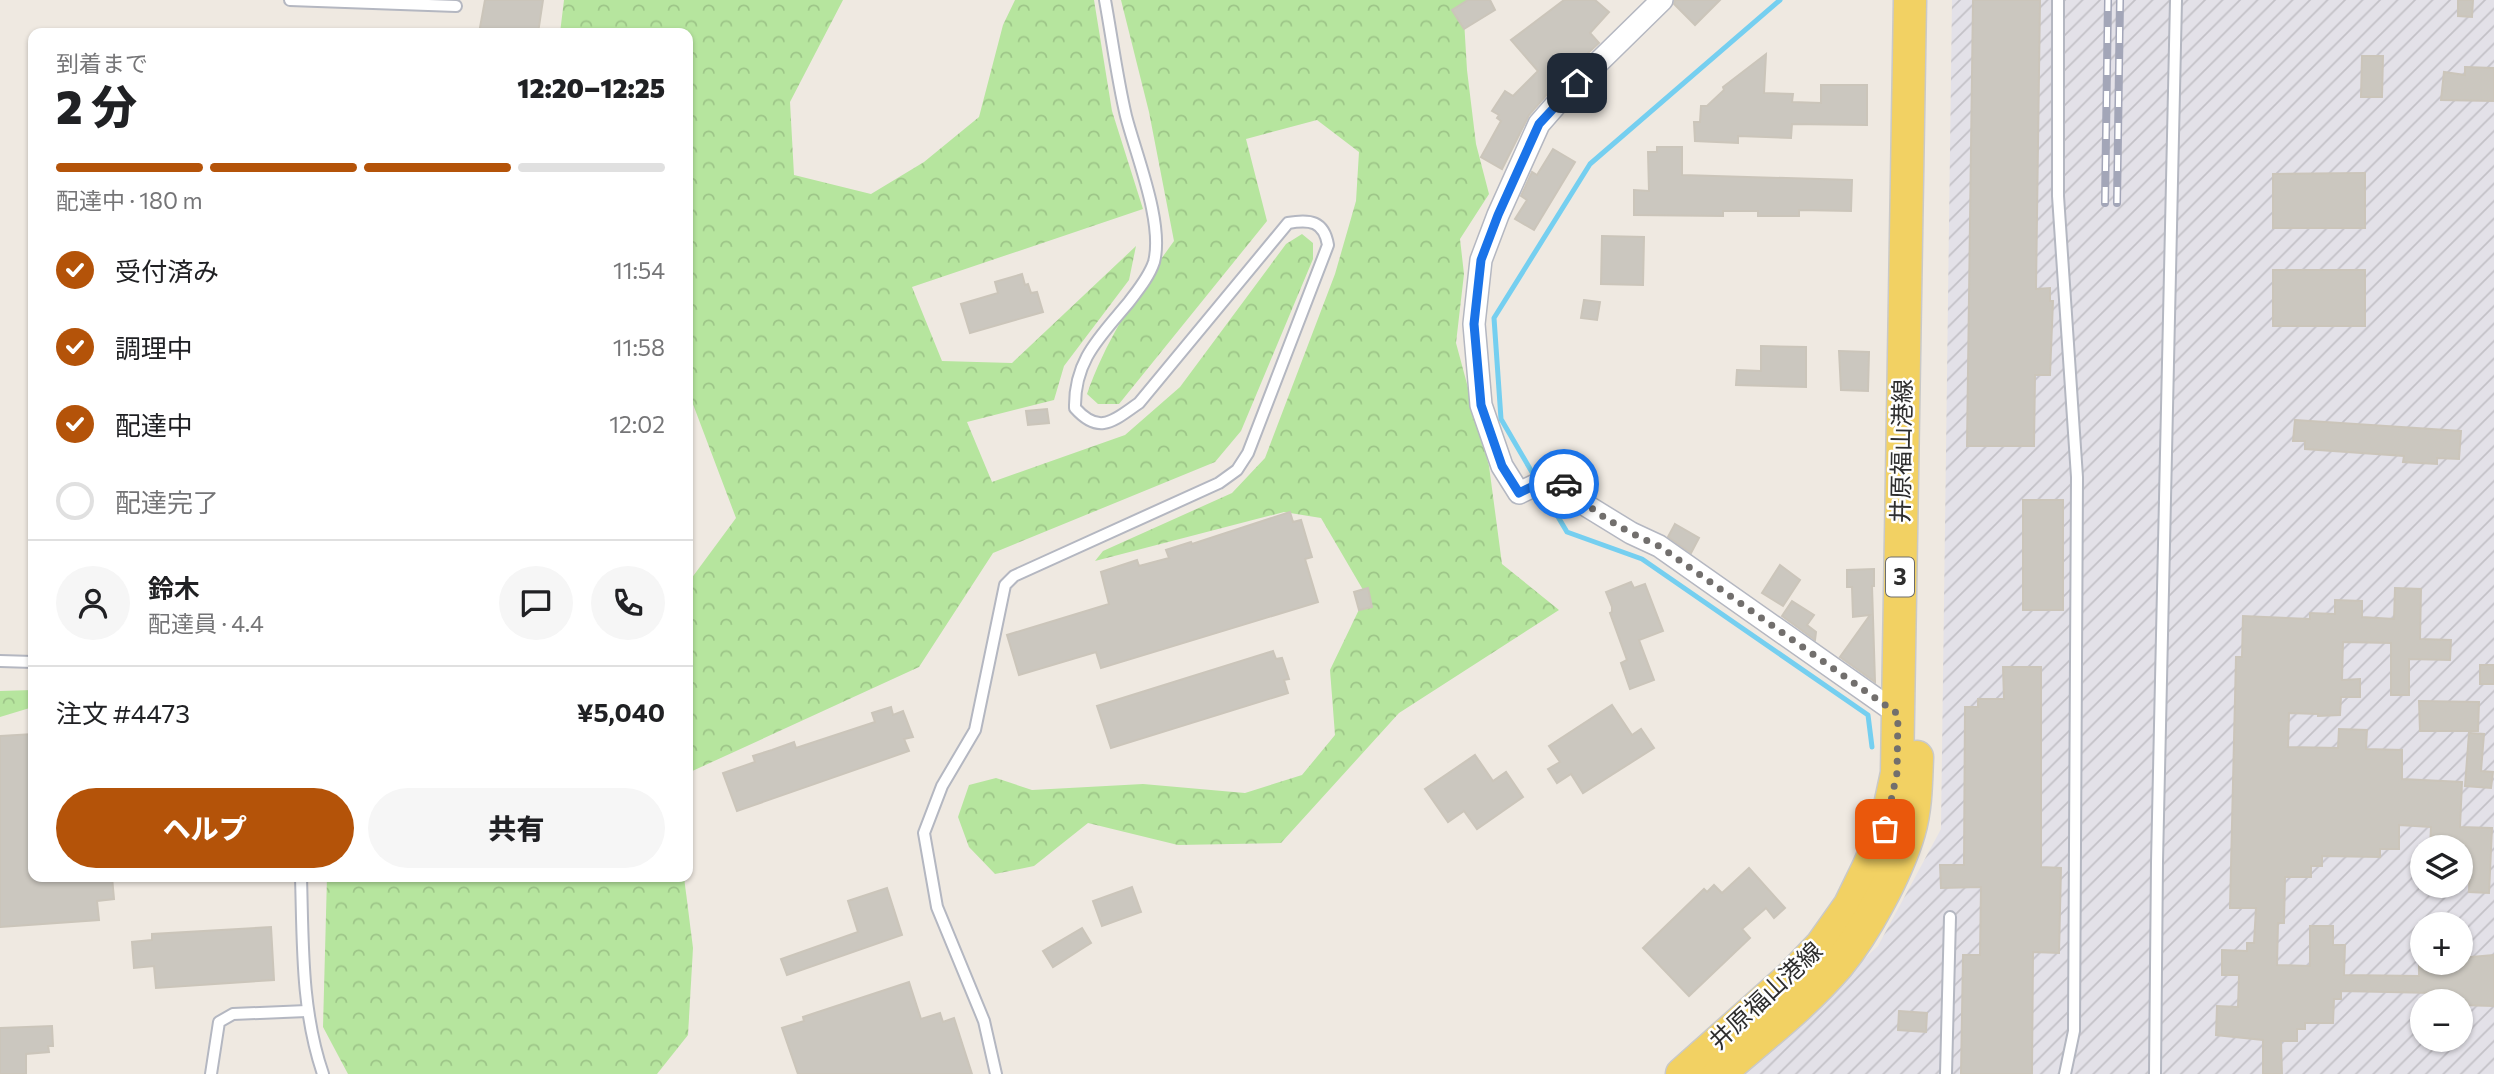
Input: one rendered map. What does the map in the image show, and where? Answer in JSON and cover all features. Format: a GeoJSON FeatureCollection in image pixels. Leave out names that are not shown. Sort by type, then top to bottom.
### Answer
{"type":"FeatureCollection","features":[{"type":"Feature","properties":{"kind":"main road","name":"井原福山港線"},"geometry":{"type":"LineString","coordinates":[[1682,1074],[1822,946],[1850,905],[1885,829],[1897,773],[1910,0]]}},
{"type":"Feature","properties":{"kind":"main road","name":"井原福山港線"},"geometry":{"type":"LineString","coordinates":[[1719,1074],[1839,964],[1887,885],[1909,832],[1916,783],[1927,0]]}},
{"type":"Feature","properties":{"kind":"street"},"geometry":{"type":"LineString","coordinates":[[1662,0],[1539,124],[1498,215],[1481,260],[1474,324],[1481,405],[1502,466],[1519,493],[1556,475],[1587,506],[1631,533],[1659,546],[1898,714]]}},
{"type":"Feature","properties":{"kind":"lane"},"geometry":{"type":"LineString","coordinates":[[290,0],[456,6]]}},
{"type":"Feature","properties":{"kind":"lane"},"geometry":{"type":"LineString","coordinates":[[996,1074],[984,1021],[937,907],[924,833],[942,786],[975,730],[1005,585],[1014,576],[1219,483],[1237,470],[1248,453],[1328,246],[1326,234],[1317,224],[1304,220],[1288,223],[1139,403],[1112,421],[1097,424],[1086,420],[1075,408],[1074,388],[1087,352],[1142,286],[1154,262],[1156,243],[1150,201],[1125,113],[1105,0]]}},
{"type":"Feature","properties":{"kind":"lane"},"geometry":{"type":"LineString","coordinates":[[2058,0],[2058,196],[2077,477],[2074,1031],[2065,1074]]}},
{"type":"Feature","properties":{"kind":"lane"},"geometry":{"type":"LineString","coordinates":[[2155,1074],[2176,0]]}},
{"type":"Feature","properties":{"kind":"lane"},"geometry":{"type":"LineString","coordinates":[[0,661],[28,662]]}},
{"type":"Feature","properties":{"kind":"lane"},"geometry":{"type":"LineString","coordinates":[[300,882],[307,1011],[323,1074]]}},
{"type":"Feature","properties":{"kind":"lane"},"geometry":{"type":"LineString","coordinates":[[1946,1074],[1950,917]]}},
{"type":"Feature","properties":{"kind":"lane"},"geometry":{"type":"LineString","coordinates":[[211,1074],[219,1022],[233,1014],[307,1011]]}},
{"type":"Feature","properties":{"kind":"shaded area"},"geometry":{"type":"Polygon","coordinates":[[[1952,0],[2494,0],[2494,1074],[1740,1074],[1878,946],[1941,829],[1952,0]]]}},
{"type":"Feature","properties":{"kind":"green space"},"geometry":{"type":"Polygon","coordinates":[[[564,0],[843,0],[790,102],[794,175],[871,194],[924,162],[979,117],[1003,25],[1015,0],[1094,0],[1112,111],[1143,209],[912,287],[942,361],[1012,363],[1136,246],[1129,280],[1064,366],[1054,400],[967,422],[992,482],[1125,435],[1180,387],[1286,244],[1302,234],[1313,243],[1313,259],[1241,431],[1215,462],[993,553],[919,667],[693,771],[693,576],[736,518],[693,404],[693,28],[561,28],[564,0]]]}},
{"type":"Feature","properties":{"kind":"green space"},"geometry":{"type":"Polygon","coordinates":[[[1121,0],[1491,0],[1464,20],[1476,144],[1489,194],[1460,239],[1464,274],[1456,343],[1489,466],[1502,564],[1559,610],[1399,713],[1281,843],[1178,845],[1088,823],[1034,866],[995,874],[969,847],[958,817],[969,785],[996,778],[1032,790],[1143,784],[1245,793],[1302,775],[1335,735],[1330,670],[1366,595],[1321,518],[1284,512],[1095,561],[1103,551],[1232,493],[1265,458],[1335,274],[1356,201],[1359,152],[1317,120],[1246,139],[1267,221],[1119,404],[1098,404],[1087,394],[1104,354],[1137,296],[1174,241],[1149,112],[1121,0]]]}},
{"type":"Feature","properties":{"kind":"green space"},"geometry":{"type":"Polygon","coordinates":[[[28,690],[28,709],[0,717],[0,691],[28,690]]]}},
{"type":"Feature","properties":{"kind":"green space"},"geometry":{"type":"Polygon","coordinates":[[[327,882],[685,882],[693,948],[688,1035],[657,1074],[348,1074],[323,1027],[327,882]]]}},
{"type":"Feature","properties":{"kind":"building"},"geometry":{"type":"Polygon","coordinates":[[[485,0],[543,0],[539,28],[480,28],[485,0]]]}},
{"type":"Feature","properties":{"kind":"building"},"geometry":{"type":"Polygon","coordinates":[[[1468,0],[1490,0],[1495,10],[1464,29],[1452,10],[1468,0]]]}},
{"type":"Feature","properties":{"kind":"building"},"geometry":{"type":"Polygon","coordinates":[[[1564,0],[1595,0],[1609,12],[1590,33],[1599,43],[1562,77],[1529,115],[1502,169],[1481,157],[1501,121],[1497,118],[1499,115],[1492,111],[1505,91],[1513,96],[1538,71],[1511,40],[1564,0]]]}},
{"type":"Feature","properties":{"kind":"building"},"geometry":{"type":"Polygon","coordinates":[[[1675,0],[1720,0],[1695,25],[1674,4],[1675,0]]]}},
{"type":"Feature","properties":{"kind":"building"},"geometry":{"type":"Polygon","coordinates":[[[1973,0],[2040,0],[2036,289],[2050,288],[2050,301],[2053,301],[2050,375],[2035,375],[2034,446],[1967,446],[1973,0]]]}},
{"type":"Feature","properties":{"kind":"building"},"geometry":{"type":"Polygon","coordinates":[[[2458,0],[2473,0],[2472,17],[2458,16],[2458,0]]]}},
{"type":"Feature","properties":{"kind":"building"},"geometry":{"type":"Polygon","coordinates":[[[1766,54],[1764,93],[1793,94],[1792,102],[1821,103],[1821,85],[1867,85],[1867,125],[1792,124],[1791,138],[1738,136],[1738,143],[1695,141],[1694,122],[1700,122],[1701,106],[1707,106],[1724,90],[1723,87],[1766,54]]]}},
{"type":"Feature","properties":{"kind":"building"},"geometry":{"type":"Polygon","coordinates":[[[2362,56],[2383,56],[2382,97],[2361,97],[2362,56]]]}},
{"type":"Feature","properties":{"kind":"building"},"geometry":{"type":"Polygon","coordinates":[[[2465,67],[2494,68],[2494,101],[2441,100],[2444,72],[2465,75],[2465,67]]]}},
{"type":"Feature","properties":{"kind":"building"},"geometry":{"type":"Polygon","coordinates":[[[1657,147],[1682,147],[1682,175],[1852,180],[1851,211],[1799,210],[1799,216],[1758,216],[1758,211],[1723,211],[1723,216],[1634,215],[1634,190],[1649,191],[1648,152],[1657,152],[1657,147]]]}},
{"type":"Feature","properties":{"kind":"building"},"geometry":{"type":"Polygon","coordinates":[[[1553,149],[1575,162],[1534,230],[1515,219],[1527,200],[1521,196],[1532,172],[1537,175],[1553,149]]]}},
{"type":"Feature","properties":{"kind":"building"},"geometry":{"type":"Polygon","coordinates":[[[2365,173],[2365,228],[2273,228],[2273,174],[2365,173]]]}},
{"type":"Feature","properties":{"kind":"building"},"geometry":{"type":"Polygon","coordinates":[[[1602,236],[1644,237],[1643,285],[1601,284],[1602,236]]]}},
{"type":"Feature","properties":{"kind":"building"},"geometry":{"type":"Polygon","coordinates":[[[2273,270],[2365,270],[2365,326],[2273,326],[2273,270]]]}},
{"type":"Feature","properties":{"kind":"building"},"geometry":{"type":"Polygon","coordinates":[[[1022,274],[1031,293],[1037,292],[1043,312],[970,333],[961,304],[998,293],[995,282],[1022,274]]]}},
{"type":"Feature","properties":{"kind":"building"},"geometry":{"type":"Polygon","coordinates":[[[1584,300],[1600,302],[1597,320],[1581,318],[1584,300]]]}},
{"type":"Feature","properties":{"kind":"building"},"geometry":{"type":"Polygon","coordinates":[[[1761,346],[1806,347],[1806,387],[1736,385],[1737,370],[1761,371],[1761,346]]]}},
{"type":"Feature","properties":{"kind":"building"},"geometry":{"type":"Polygon","coordinates":[[[1839,351],[1869,352],[1868,391],[1841,390],[1839,351]]]}},
{"type":"Feature","properties":{"kind":"building"},"geometry":{"type":"Polygon","coordinates":[[[1047,409],[1049,423],[1028,425],[1026,411],[1047,409]]]}},
{"type":"Feature","properties":{"kind":"building"},"geometry":{"type":"Polygon","coordinates":[[[2295,420],[2461,431],[2459,459],[2437,458],[2437,464],[2403,462],[2404,456],[2305,449],[2305,441],[2293,441],[2295,420]]]}},
{"type":"Feature","properties":{"kind":"building"},"geometry":{"type":"Polygon","coordinates":[[[2023,500],[2063,500],[2063,610],[2023,610],[2023,500]]]}},
{"type":"Feature","properties":{"kind":"building"},"geometry":{"type":"Polygon","coordinates":[[[1290,512],[1293,522],[1301,520],[1312,557],[1305,559],[1318,602],[1101,668],[1096,652],[1019,675],[1007,635],[1109,604],[1101,572],[1137,560],[1139,566],[1169,558],[1166,550],[1290,512]]]}},
{"type":"Feature","properties":{"kind":"building"},"geometry":{"type":"Polygon","coordinates":[[[1675,524],[1699,538],[1691,553],[1668,537],[1675,524]]]}},
{"type":"Feature","properties":{"kind":"building"},"geometry":{"type":"Polygon","coordinates":[[[1780,565],[1800,580],[1783,606],[1762,593],[1780,565]]]}},
{"type":"Feature","properties":{"kind":"building"},"geometry":{"type":"Polygon","coordinates":[[[1874,569],[1872,586],[1875,682],[1840,657],[1870,615],[1853,617],[1852,587],[1847,587],[1847,570],[1874,569]]]}},
{"type":"Feature","properties":{"kind":"building"},"geometry":{"type":"Polygon","coordinates":[[[1631,582],[1634,588],[1645,584],[1663,631],[1639,640],[1654,680],[1630,689],[1621,663],[1627,660],[1610,613],[1612,607],[1606,592],[1631,582]]]}},
{"type":"Feature","properties":{"kind":"building"},"geometry":{"type":"Polygon","coordinates":[[[1368,588],[1372,607],[1359,610],[1354,592],[1368,588]]]}},
{"type":"Feature","properties":{"kind":"building"},"geometry":{"type":"Polygon","coordinates":[[[2395,588],[2421,589],[2420,639],[2451,640],[2450,660],[2409,659],[2409,695],[2391,695],[2391,643],[2343,642],[2342,680],[2360,679],[2360,697],[2341,697],[2340,715],[2289,713],[2288,747],[2338,748],[2339,729],[2367,730],[2366,749],[2402,750],[2402,779],[2462,782],[2460,827],[2492,828],[2489,893],[2473,892],[2473,835],[2431,835],[2431,827],[2399,825],[2399,849],[2380,849],[2380,857],[2322,856],[2322,866],[2311,866],[2311,877],[2285,877],[2284,923],[2278,923],[2277,965],[2310,966],[2310,926],[2333,926],[2333,945],[2345,945],[2344,975],[2473,975],[2473,957],[2494,955],[2494,1006],[2473,1005],[2473,989],[2410,989],[2410,992],[2341,991],[2341,999],[2334,999],[2333,1023],[2305,1023],[2305,1029],[2297,1029],[2297,1041],[2281,1041],[2282,1074],[2263,1074],[2263,1040],[2216,1035],[2217,1006],[2238,1007],[2239,975],[2222,975],[2222,950],[2247,951],[2247,943],[2254,943],[2256,908],[2230,908],[2236,657],[2242,657],[2243,616],[2310,619],[2310,613],[2335,614],[2335,600],[2362,601],[2362,617],[2394,619],[2395,588]]]}},
{"type":"Feature","properties":{"kind":"building"},"geometry":{"type":"Polygon","coordinates":[[[1792,601],[1814,615],[1807,625],[1816,632],[1815,640],[1782,616],[1792,601]]]}},
{"type":"Feature","properties":{"kind":"building"},"geometry":{"type":"Polygon","coordinates":[[[1273,651],[1276,659],[1282,658],[1289,679],[1284,680],[1288,693],[1111,748],[1097,706],[1273,651]]]}},
{"type":"Feature","properties":{"kind":"building"},"geometry":{"type":"Polygon","coordinates":[[[2480,665],[2494,665],[2494,684],[2480,684],[2480,665]]]}},
{"type":"Feature","properties":{"kind":"building"},"geometry":{"type":"Polygon","coordinates":[[[2003,667],[2041,667],[2041,867],[2061,868],[2059,953],[2033,952],[2032,1074],[1961,1074],[1963,955],[1980,955],[1981,887],[1941,888],[1940,865],[1964,865],[1965,707],[1978,707],[1978,699],[2004,699],[2003,667]]]}},
{"type":"Feature","properties":{"kind":"building"},"geometry":{"type":"Polygon","coordinates":[[[2419,701],[2479,702],[2478,731],[2420,731],[2419,701]]]}},
{"type":"Feature","properties":{"kind":"building"},"geometry":{"type":"Polygon","coordinates":[[[1612,705],[1632,735],[1641,729],[1654,748],[1583,793],[1571,774],[1557,783],[1548,769],[1560,762],[1549,746],[1612,705]]]}},
{"type":"Feature","properties":{"kind":"building"},"geometry":{"type":"Polygon","coordinates":[[[891,707],[893,715],[903,711],[913,737],[904,739],[909,751],[737,811],[723,773],[755,762],[753,756],[794,742],[796,748],[875,722],[872,713],[891,707]]]}},
{"type":"Feature","properties":{"kind":"building"},"geometry":{"type":"Polygon","coordinates":[[[2469,733],[2484,734],[2481,771],[2493,772],[2491,788],[2465,786],[2469,733]]]}},
{"type":"Feature","properties":{"kind":"building"},"geometry":{"type":"Polygon","coordinates":[[[28,734],[28,882],[112,882],[114,899],[97,901],[99,920],[0,927],[0,736],[28,734]]]}},
{"type":"Feature","properties":{"kind":"building"},"geometry":{"type":"Polygon","coordinates":[[[1475,755],[1493,781],[1506,772],[1523,797],[1477,829],[1464,811],[1448,822],[1425,789],[1475,755]]]}},
{"type":"Feature","properties":{"kind":"building"},"geometry":{"type":"Polygon","coordinates":[[[1749,868],[1785,908],[1774,918],[1766,908],[1742,929],[1750,938],[1689,996],[1643,948],[1704,889],[1707,892],[1714,885],[1722,893],[1749,868]]]}},
{"type":"Feature","properties":{"kind":"building"},"geometry":{"type":"Polygon","coordinates":[[[1132,887],[1141,912],[1102,926],[1093,901],[1132,887]]]}},
{"type":"Feature","properties":{"kind":"building"},"geometry":{"type":"Polygon","coordinates":[[[887,888],[902,935],[787,975],[781,959],[858,932],[848,901],[887,888]]]}},
{"type":"Feature","properties":{"kind":"building"},"geometry":{"type":"Polygon","coordinates":[[[271,927],[274,980],[156,988],[154,966],[134,968],[132,942],[152,940],[152,934],[271,927]]]}},
{"type":"Feature","properties":{"kind":"building"},"geometry":{"type":"Polygon","coordinates":[[[1082,928],[1091,943],[1053,967],[1043,951],[1082,928]]]}},
{"type":"Feature","properties":{"kind":"building"},"geometry":{"type":"Polygon","coordinates":[[[909,982],[921,1019],[940,1013],[943,1022],[954,1018],[972,1074],[798,1074],[782,1028],[804,1021],[803,1017],[909,982]]]}},
{"type":"Feature","properties":{"kind":"building"},"geometry":{"type":"Polygon","coordinates":[[[1899,1011],[1927,1013],[1926,1032],[1898,1030],[1899,1011]]]}},
{"type":"Feature","properties":{"kind":"building"},"geometry":{"type":"Polygon","coordinates":[[[52,1026],[53,1046],[48,1046],[49,1052],[26,1054],[26,1074],[0,1074],[0,1028],[52,1026]]]}},
{"type":"Feature","properties":{"kind":"waterway"},"geometry":{"type":"LineString","coordinates":[[1536,479],[1501,419],[1494,318],[1590,164],[1780,0]]}},
{"type":"Feature","properties":{"kind":"waterway"},"geometry":{"type":"LineString","coordinates":[[1541,488],[1567,532],[1642,559],[1868,715],[1872,747]]}},
{"type":"Feature","properties":{"kind":"railway"},"geometry":{"type":"LineString","coordinates":[[2105,203],[2108,0]]}},
{"type":"Feature","properties":{"kind":"railway"},"geometry":{"type":"LineString","coordinates":[[2117,203],[2120,0]]}},
{"type":"Feature","properties":{"kind":"way so far"},"geometry":{"type":"LineString","coordinates":[[1564,484],[1587,506],[1631,533],[1659,546],[1898,714],[1897,773],[1885,829]]}},
{"type":"Feature","properties":{"kind":"route"},"geometry":{"type":"LineString","coordinates":[[1564,484],[1556,475],[1519,493],[1502,466],[1481,405],[1474,324],[1481,260],[1498,215],[1539,124],[1577,83]]}}]}
